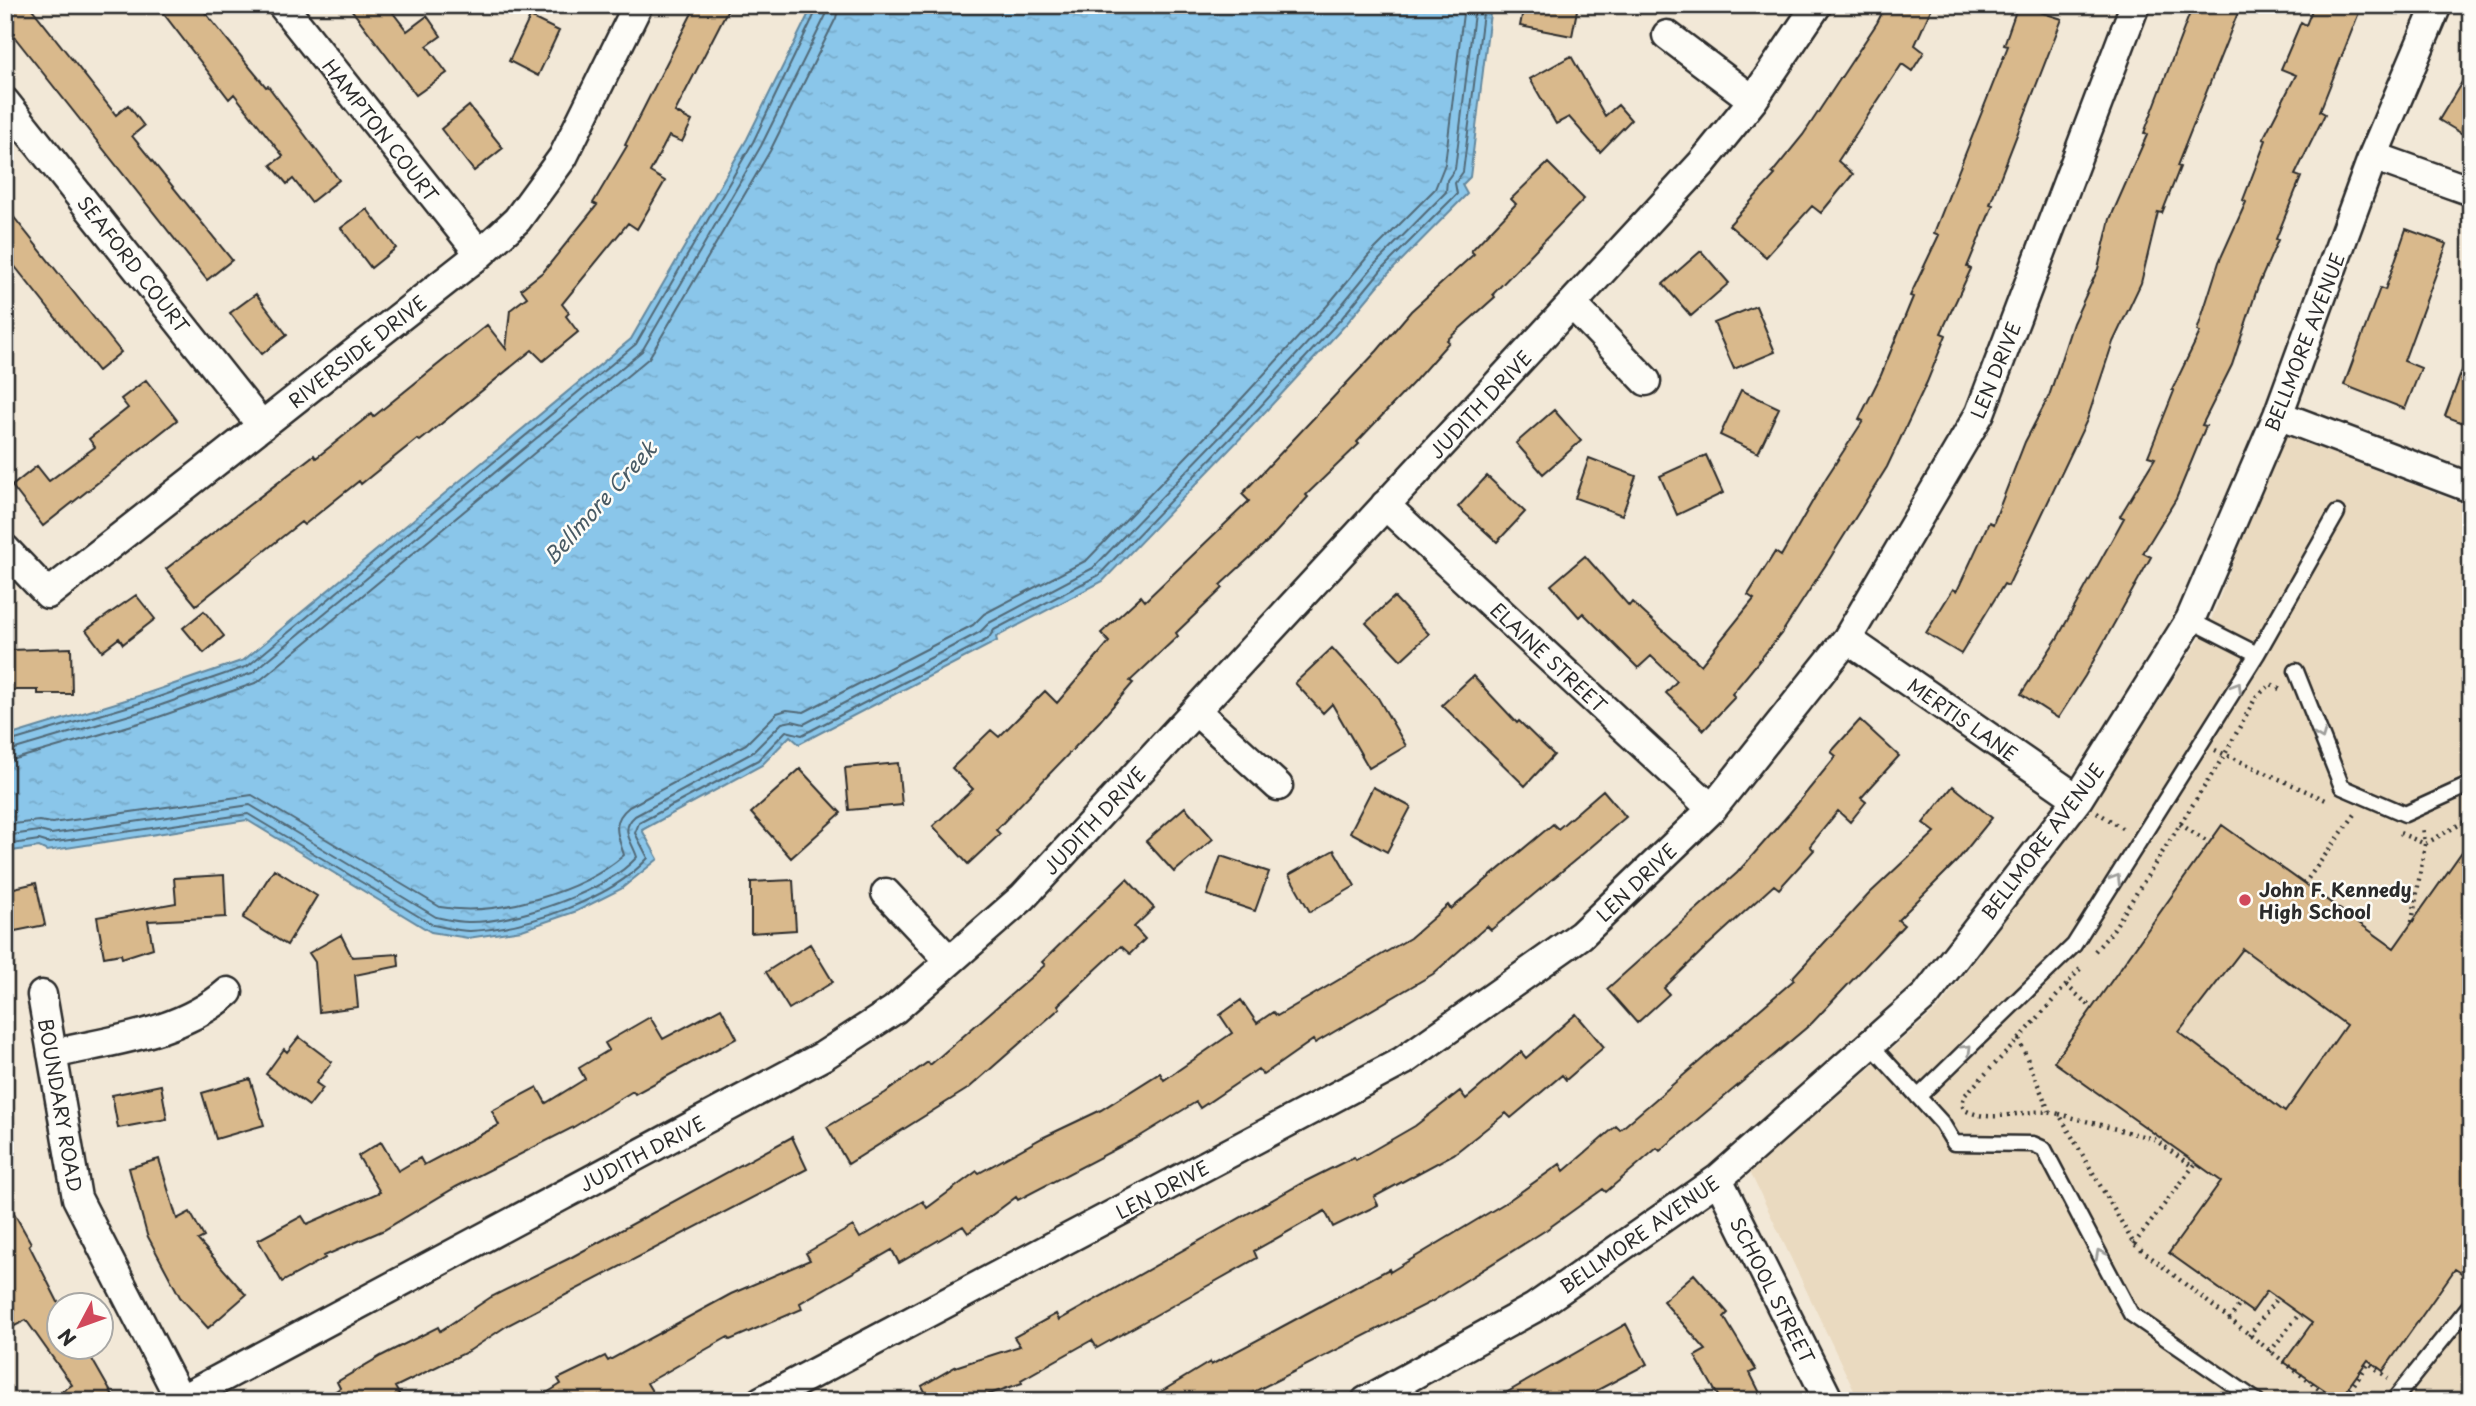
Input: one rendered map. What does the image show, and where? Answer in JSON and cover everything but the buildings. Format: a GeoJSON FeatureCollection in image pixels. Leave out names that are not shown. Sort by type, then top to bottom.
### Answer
{"type":"FeatureCollection","features":[{"type":"Feature","properties":{"kind":"street","name":"HAMPTON COURT"},"geometry":{"type":"LineString","coordinates":[[282,5],[480,254]]}},
{"type":"Feature","properties":{"kind":"street","name":"JUDITH DRIVE"},"geometry":{"type":"LineString","coordinates":[[181,1400],[823,1056],[894,1010],[1023,897],[1573,305],[1702,163],[1753,100],[1817,5]]}},
{"type":"Feature","properties":{"kind":"street","name":"LEN DRIVE"},"geometry":{"type":"LineString","coordinates":[[761,1401],[1403,1061],[1581,934],[1712,809],[1847,639],[1980,413],[2135,5]]}},
{"type":"Feature","properties":{"kind":"street","name":"BELLMORE AVENUE"},"geometry":{"type":"LineString","coordinates":[[1366,1401],[1534,1308],[1718,1179],[1926,995],[2087,805],[2190,620],[2278,415],[2374,156],[2437,5]]}},
{"type":"Feature","properties":{"kind":"street","name":"RIVERSIDE DRIVE"},"geometry":{"type":"LineString","coordinates":[[5,549],[48,594],[480,254],[517,220],[563,157],[637,6]]}},
{"type":"Feature","properties":{"kind":"street"},"geometry":{"type":"LineString","coordinates":[[1667,35],[1753,100]]}},
{"type":"Feature","properties":{"kind":"street","name":"SEAFORD COURT"},"geometry":{"type":"LineString","coordinates":[[5,102],[262,426]]}},
{"type":"Feature","properties":{"kind":"street"},"geometry":{"type":"LineString","coordinates":[[2374,156],[2471,191]]}},
{"type":"Feature","properties":{"kind":"street"},"geometry":{"type":"LineString","coordinates":[[1573,305],[1646,381]]}},
{"type":"Feature","properties":{"kind":"street"},"geometry":{"type":"LineString","coordinates":[[2278,415],[2471,488]]}},
{"type":"Feature","properties":{"kind":"street","name":"ELAINE STREET"},"geometry":{"type":"LineString","coordinates":[[1385,505],[1712,809]]}},
{"type":"Feature","properties":{"kind":"street","name":"MERTIS LANE"},"geometry":{"type":"LineString","coordinates":[[1847,639],[2087,805]]}},
{"type":"Feature","properties":{"kind":"street"},"geometry":{"type":"LineString","coordinates":[[1196,711],[1278,786]]}},
{"type":"Feature","properties":{"kind":"street"},"geometry":{"type":"LineString","coordinates":[[886,893],[949,960]]}},
{"type":"Feature","properties":{"kind":"street"},"geometry":{"type":"LineString","coordinates":[[52,1054],[176,1025],[205,1011],[228,992]]}},
{"type":"Feature","properties":{"kind":"street","name":"BOUNDARY ROAD"},"geometry":{"type":"LineString","coordinates":[[42,995],[77,1198],[181,1400]]}},
{"type":"Feature","properties":{"kind":"street","name":"SCHOOL STREET"},"geometry":{"type":"LineString","coordinates":[[1718,1179],[1829,1401]]}},
{"type":"Feature","properties":{"kind":"lane"},"geometry":{"type":"LineString","coordinates":[[1918,1097],[2074,945],[2257,654],[2337,513]]}},
{"type":"Feature","properties":{"kind":"lane"},"geometry":{"type":"LineString","coordinates":[[2190,620],[2257,654]]}},
{"type":"Feature","properties":{"kind":"lane"},"geometry":{"type":"LineString","coordinates":[[2296,671],[2342,787],[2405,814],[2471,784]]}},
{"type":"Feature","properties":{"kind":"lane"},"geometry":{"type":"LineString","coordinates":[[1870,1044],[1942,1122],[1954,1143],[2033,1144],[2044,1149],[2132,1314],[2256,1401]]}},
{"type":"Feature","properties":{"kind":"lane"},"geometry":{"type":"LineString","coordinates":[[2398,1395],[2471,1304]]}},
{"type":"Feature","properties":{"kind":"path"},"geometry":{"type":"LineString","coordinates":[[2093,954],[2111,933],[2225,754],[2256,696],[2271,684],[2283,691]]}},
{"type":"Feature","properties":{"kind":"path"},"geometry":{"type":"LineString","coordinates":[[2321,787],[2326,799]]}},
{"type":"Feature","properties":{"kind":"path"},"geometry":{"type":"LineString","coordinates":[[2087,805],[2131,834]]}},
{"type":"Feature","properties":{"kind":"path"},"geometry":{"type":"LineString","coordinates":[[2304,884],[2356,813]]}},
{"type":"Feature","properties":{"kind":"path"},"geometry":{"type":"LineString","coordinates":[[2412,922],[2425,844],[2422,820]]}},
{"type":"Feature","properties":{"kind":"path"},"geometry":{"type":"LineString","coordinates":[[2180,824],[2209,843]]}},
{"type":"Feature","properties":{"kind":"path"},"geometry":{"type":"LineString","coordinates":[[2084,964],[2019,1039],[1973,1085],[1964,1096],[1962,1104],[1973,1114],[1989,1117],[2049,1111],[2154,1139],[2194,1165],[2134,1244]]}},
{"type":"Feature","properties":{"kind":"path"},"geometry":{"type":"LineString","coordinates":[[2066,985],[2092,1008]]}},
{"type":"Feature","properties":{"kind":"path"},"geometry":{"type":"LineString","coordinates":[[2019,1039],[2049,1111]]}},
{"type":"Feature","properties":{"kind":"path"},"geometry":{"type":"LineString","coordinates":[[2059,1114],[2134,1244],[2334,1401]]}},
{"type":"Feature","properties":{"kind":"path"},"geometry":{"type":"LineString","coordinates":[[2249,1336],[2277,1298]]}},
{"type":"Feature","properties":{"kind":"path"},"geometry":{"type":"LineString","coordinates":[[2229,1320],[2240,1304]]}},
{"type":"Feature","properties":{"kind":"path"},"geometry":{"type":"LineString","coordinates":[[2270,1352],[2299,1314]]}},
{"type":"Feature","properties":{"kind":"path"},"geometry":{"type":"LineString","coordinates":[[2342,1401],[2369,1363],[2398,1395]]}},
{"type":"Feature","properties":{"kind":"shaded area","name":"John F. Kennedy High School"},"geometry":{"type":"Polygon","coordinates":[[[2282,434],[2471,507],[2471,1401],[1859,1401],[1750,1172],[1939,1008],[2100,793],[2210,623],[2282,434]]]}},
{"type":"Feature","properties":{"kind":"water","name":"Bellmore Creek"},"geometry":{"type":"Polygon","coordinates":[[[813,5],[1491,5],[1470,177],[1462,185],[1467,194],[1388,274],[1347,323],[1252,426],[1103,581],[996,637],[997,641],[799,744],[790,736],[762,765],[642,830],[658,859],[621,889],[577,911],[522,930],[468,938],[431,932],[247,820],[47,851],[39,847],[5,852],[5,737],[244,660],[631,339],[747,139],[813,5]]]}},
{"type":"Feature","properties":{"kind":"place","name":"John F. Kennedy High School"},"geometry":{"type":"Point","coordinates":[2245,900]}}]}
